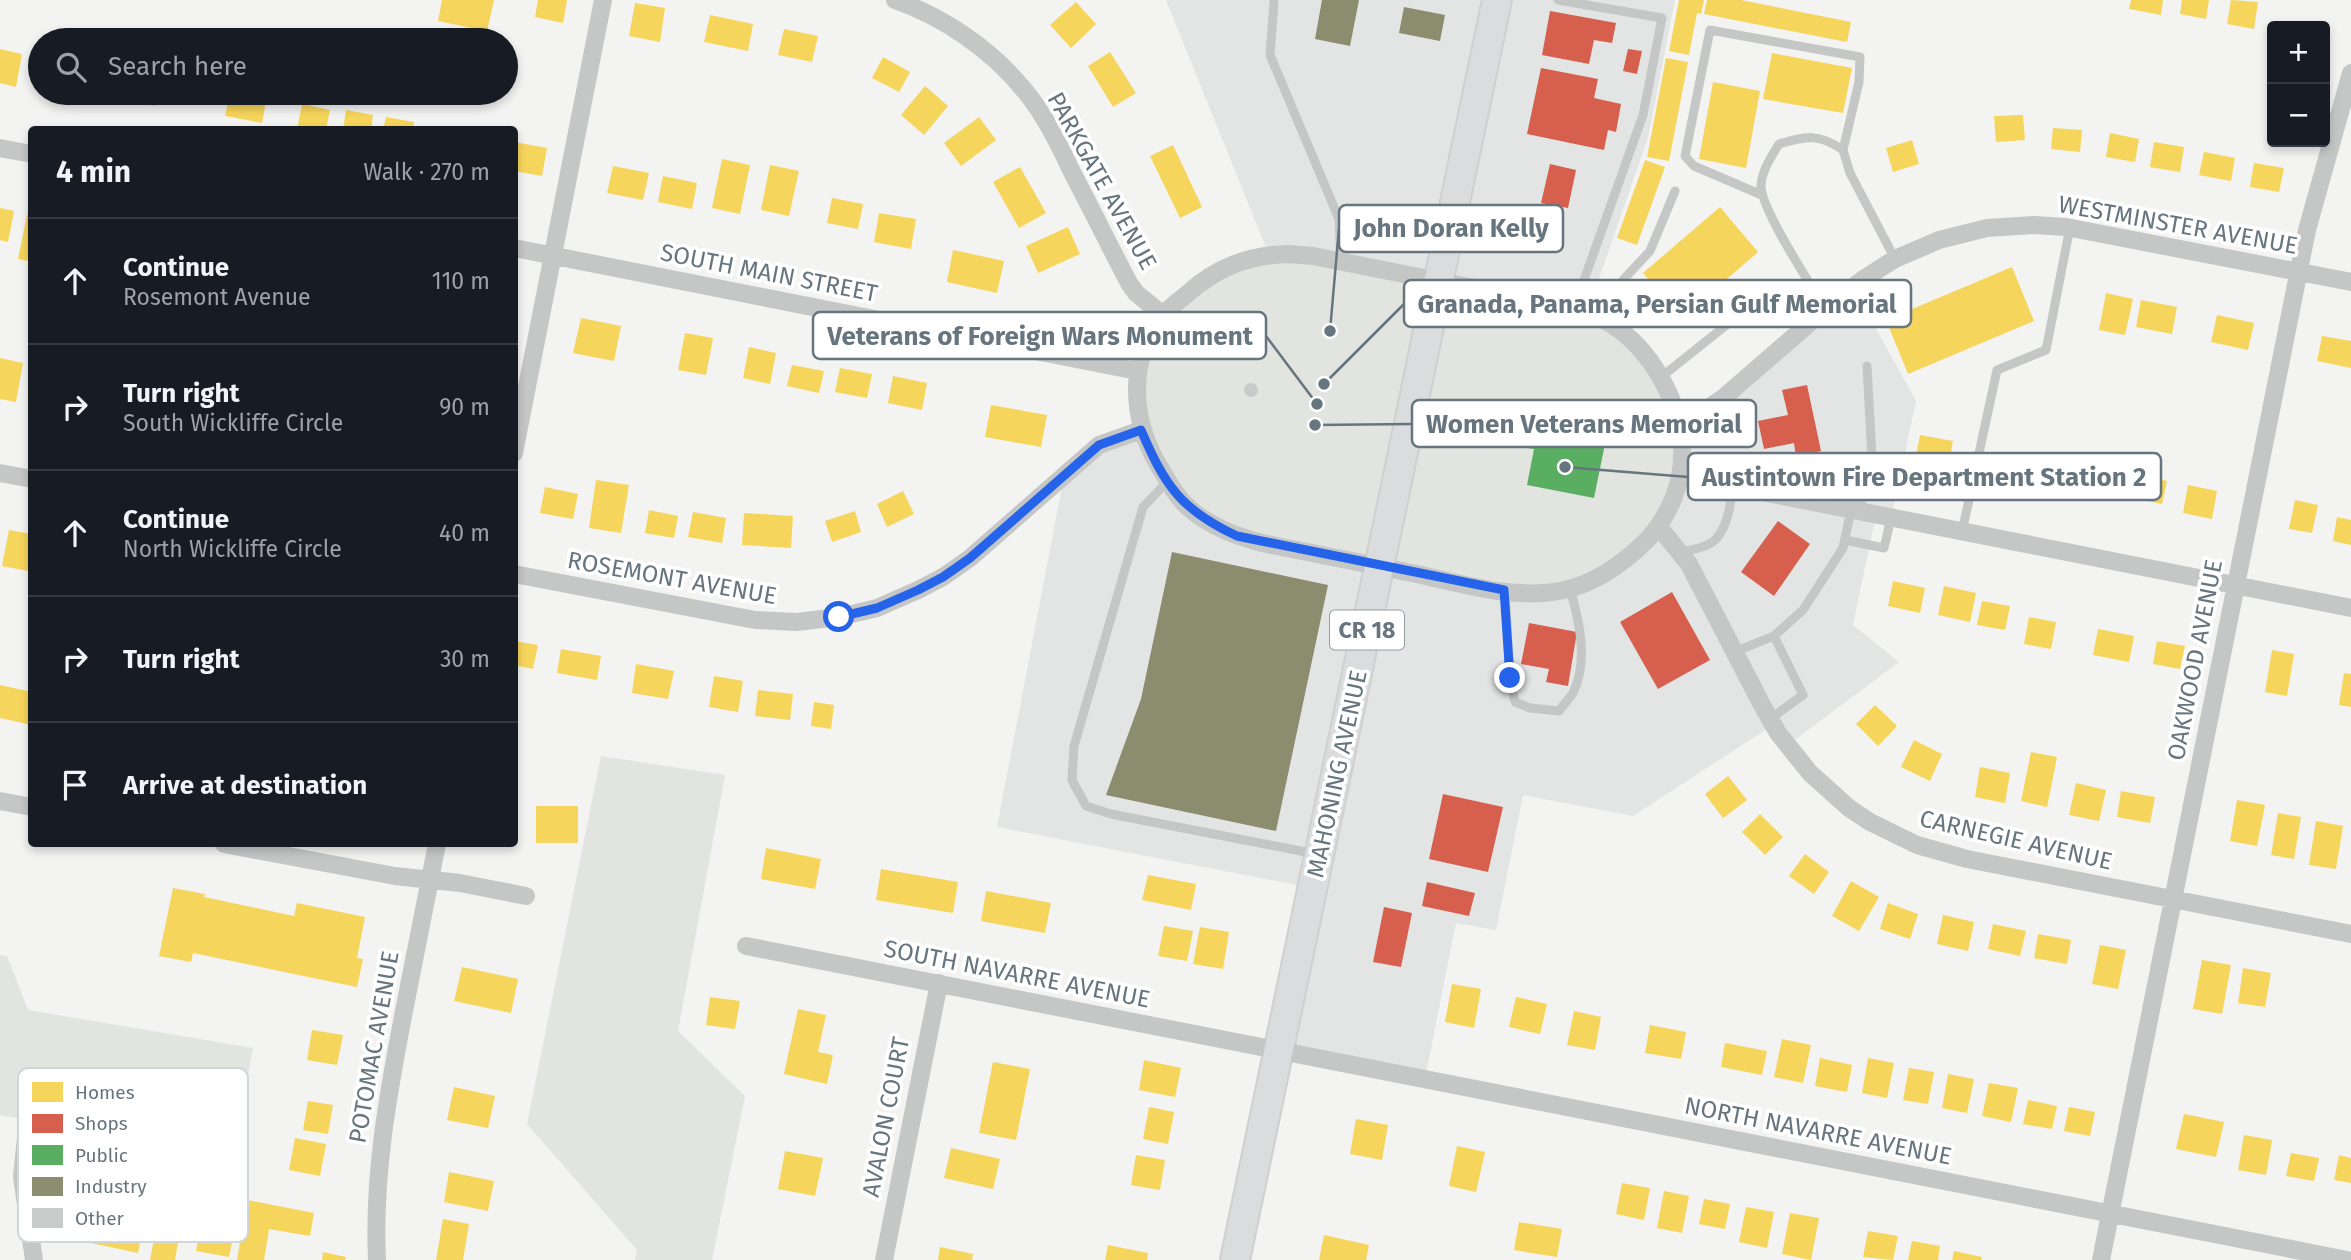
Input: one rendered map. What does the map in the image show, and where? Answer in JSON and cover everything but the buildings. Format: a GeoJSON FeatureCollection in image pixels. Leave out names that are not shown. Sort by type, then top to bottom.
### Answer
{"type":"FeatureCollection","features":[{"type":"Feature","properties":{"kind":"main road","name":"MAHONING AVENUE"},"geometry":{"type":"LineString","coordinates":[[1235,1260],[1497,0]]}},
{"type":"Feature","properties":{"kind":"street"},"geometry":{"type":"LineString","coordinates":[[518,433],[603,0]]}},
{"type":"Feature","properties":{"kind":"street","name":"PARKGATE AVENUE"},"geometry":{"type":"LineString","coordinates":[[895,0],[924,12],[960,33],[991,57],[1024,90],[1056,140],[1129,283],[1136,293],[1163,315]]}},
{"type":"Feature","properties":{"kind":"street","name":"OAKWOOD AVENUE"},"geometry":{"type":"LineString","coordinates":[[2101,1260],[2307,230],[2351,73]]}},
{"type":"Feature","properties":{"kind":"street"},"geometry":{"type":"LineString","coordinates":[[0,148],[28,153]]}},
{"type":"Feature","properties":{"kind":"street","name":"WESTMINSTER AVENUE"},"geometry":{"type":"LineString","coordinates":[[1681,427],[1723,398],[1865,278],[1895,259],[1939,240],[1987,228],[2034,225],[2070,227],[2351,282]]}},
{"type":"Feature","properties":{"kind":"street","name":"SOUTH MAIN STREET"},"geometry":{"type":"LineString","coordinates":[[518,249],[1137,371]]}},
{"type":"Feature","properties":{"kind":"street"},"geometry":{"type":"LineString","coordinates":[[1289,254],[1574,308],[1601,319],[1622,332],[1642,351],[1660,378],[1681,427],[1681,476],[1659,527],[1635,552],[1608,572],[1570,588],[1541,593],[1504,590],[1237,536],[1213,525],[1190,509],[1174,493],[1141,430],[1137,371],[1149,337],[1163,315],[1206,278],[1241,261],[1289,254]]}},
{"type":"Feature","properties":{"kind":"street","name":"ROSEMONT AVENUE"},"geometry":{"type":"LineString","coordinates":[[518,576],[755,621],[796,622],[839,617],[877,608],[943,577],[970,558],[1099,445],[1141,430]]}},
{"type":"Feature","properties":{"kind":"street"},"geometry":{"type":"LineString","coordinates":[[0,472],[28,478]]}},
{"type":"Feature","properties":{"kind":"street"},"geometry":{"type":"LineString","coordinates":[[1681,476],[2351,608]]}},
{"type":"Feature","properties":{"kind":"street","name":"CARNEGIE AVENUE"},"geometry":{"type":"LineString","coordinates":[[1659,527],[1689,564],[1770,719],[1810,773],[1849,808],[1898,837],[1967,859],[2351,934]]}},
{"type":"Feature","properties":{"kind":"street"},"geometry":{"type":"LineString","coordinates":[[0,801],[28,806]]}},
{"type":"Feature","properties":{"kind":"street"},"geometry":{"type":"LineString","coordinates":[[240,847],[395,876],[460,883],[526,897]]}},
{"type":"Feature","properties":{"kind":"street","name":"POTOMAC AVENUE"},"geometry":{"type":"LineString","coordinates":[[377,1260],[375,1224],[378,1164],[390,1085],[436,847]]}},
{"type":"Feature","properties":{"kind":"street","name":"SOUTH NAVARRE AVENUE"},"geometry":{"type":"LineString","coordinates":[[746,946],[1279,1050]]}},
{"type":"Feature","properties":{"kind":"street","name":"AVALON COURT"},"geometry":{"type":"LineString","coordinates":[[884,1260],[939,984]]}},
{"type":"Feature","properties":{"kind":"street","name":"NORTH NAVARRE AVENUE"},"geometry":{"type":"LineString","coordinates":[[1279,1050],[2347,1260]]}},
{"type":"Feature","properties":{"kind":"street"},"geometry":{"type":"LineString","coordinates":[[31,1242],[34,1260]]}},
{"type":"Feature","properties":{"kind":"lane"},"geometry":{"type":"LineString","coordinates":[[1558,0],[1662,18],[1643,115],[1574,308]]}},
{"type":"Feature","properties":{"kind":"lane"},"geometry":{"type":"LineString","coordinates":[[1275,2],[1270,55],[1339,219],[1341,262]]}},
{"type":"Feature","properties":{"kind":"lane"},"geometry":{"type":"LineString","coordinates":[[1762,195],[1694,166],[1685,156],[1710,30],[1860,57],[1859,82],[1843,150],[1850,173],[1895,259]]}},
{"type":"Feature","properties":{"kind":"lane"},"geometry":{"type":"LineString","coordinates":[[1826,309],[1783,239],[1762,195],[1761,185],[1768,161],[1779,144],[1813,136],[1828,140],[1843,150]]}},
{"type":"Feature","properties":{"kind":"lane"},"geometry":{"type":"LineString","coordinates":[[1601,319],[1623,280],[1650,251],[1675,191]]}},
{"type":"Feature","properties":{"kind":"lane"},"geometry":{"type":"LineString","coordinates":[[1962,531],[1997,370],[2046,350],[2070,227]]}},
{"type":"Feature","properties":{"kind":"lane"},"geometry":{"type":"LineString","coordinates":[[1660,378],[1774,287],[1788,297],[1812,322]]}},
{"type":"Feature","properties":{"kind":"lane"},"geometry":{"type":"LineString","coordinates":[[1734,652],[1774,636],[1803,610],[1843,548],[1872,457],[1867,366]]}},
{"type":"Feature","properties":{"kind":"lane"},"geometry":{"type":"LineString","coordinates":[[1168,481],[1143,507],[1074,746],[1072,780],[1086,806],[1111,814],[1320,855]]}},
{"type":"Feature","properties":{"kind":"lane"},"geometry":{"type":"LineString","coordinates":[[1680,552],[1715,541],[1732,507],[1732,486]]}},
{"type":"Feature","properties":{"kind":"lane"},"geometry":{"type":"LineString","coordinates":[[1845,540],[1884,548],[1891,518]]}},
{"type":"Feature","properties":{"kind":"lane"},"geometry":{"type":"LineString","coordinates":[[1504,590],[1510,678],[1515,702],[1530,708],[1559,711],[1573,693],[1580,668],[1581,626],[1570,588]]}},
{"type":"Feature","properties":{"kind":"lane"},"geometry":{"type":"LineString","coordinates":[[1770,719],[1803,695],[1774,636]]}},
{"type":"Feature","properties":{"kind":"shaded area"},"geometry":{"type":"Polygon","coordinates":[[[1166,0],[1675,0],[1648,138],[1587,313],[1269,255],[1166,0]]]}},
{"type":"Feature","properties":{"kind":"shaded area"},"geometry":{"type":"Polygon","coordinates":[[[1269,255],[1537,300],[1622,332],[1681,427],[1673,498],[1608,572],[1541,593],[1262,543],[1175,493],[1136,387],[1144,350],[1195,286],[1269,255]]]}},
{"type":"Feature","properties":{"kind":"shaded area"},"geometry":{"type":"Polygon","coordinates":[[[1853,287],[1916,401],[1891,518],[1876,515],[1853,625],[1899,662],[1788,745],[1773,725],[1633,816],[1523,795],[1496,930],[1456,923],[1425,1079],[1279,1050],[1312,888],[997,827],[1064,476],[1141,430],[1681,427],[1853,287]]]}},
{"type":"Feature","properties":{"kind":"shaded area"},"geometry":{"type":"Polygon","coordinates":[[[601,756],[725,775],[678,1031],[745,1096],[712,1260],[635,1260],[637,1250],[527,1124],[601,756]]]}},
{"type":"Feature","properties":{"kind":"shaded area"},"geometry":{"type":"Polygon","coordinates":[[[0,955],[7,956],[28,1010],[253,1048],[248,1074],[248,1068],[18,1068],[18,1118],[0,1115],[0,955]]]}},
{"type":"Feature","properties":{"kind":"place","name":"John Doran Kelly"},"geometry":{"type":"Point","coordinates":[1330,331]}},
{"type":"Feature","properties":{"kind":"place","name":"Granada, Panama, Persian Gulf Memorial"},"geometry":{"type":"Point","coordinates":[1324,384]}},
{"type":"Feature","properties":{"kind":"place","name":"Veterans of Foreign Wars Monument"},"geometry":{"type":"Point","coordinates":[1317,404]}},
{"type":"Feature","properties":{"kind":"place","name":"Women Veterans Memorial"},"geometry":{"type":"Point","coordinates":[1315,425]}},
{"type":"Feature","properties":{"kind":"place","name":"Austintown Fire Department Station 2"},"geometry":{"type":"Point","coordinates":[1565,467]}},
{"type":"Feature","properties":{"kind":"route"},"geometry":{"type":"LineString","coordinates":[[839,617],[877,608],[943,577],[970,558],[1099,445],[1141,430],[1174,493],[1190,509],[1213,525],[1237,536],[1504,590],[1510,678]]}}]}
